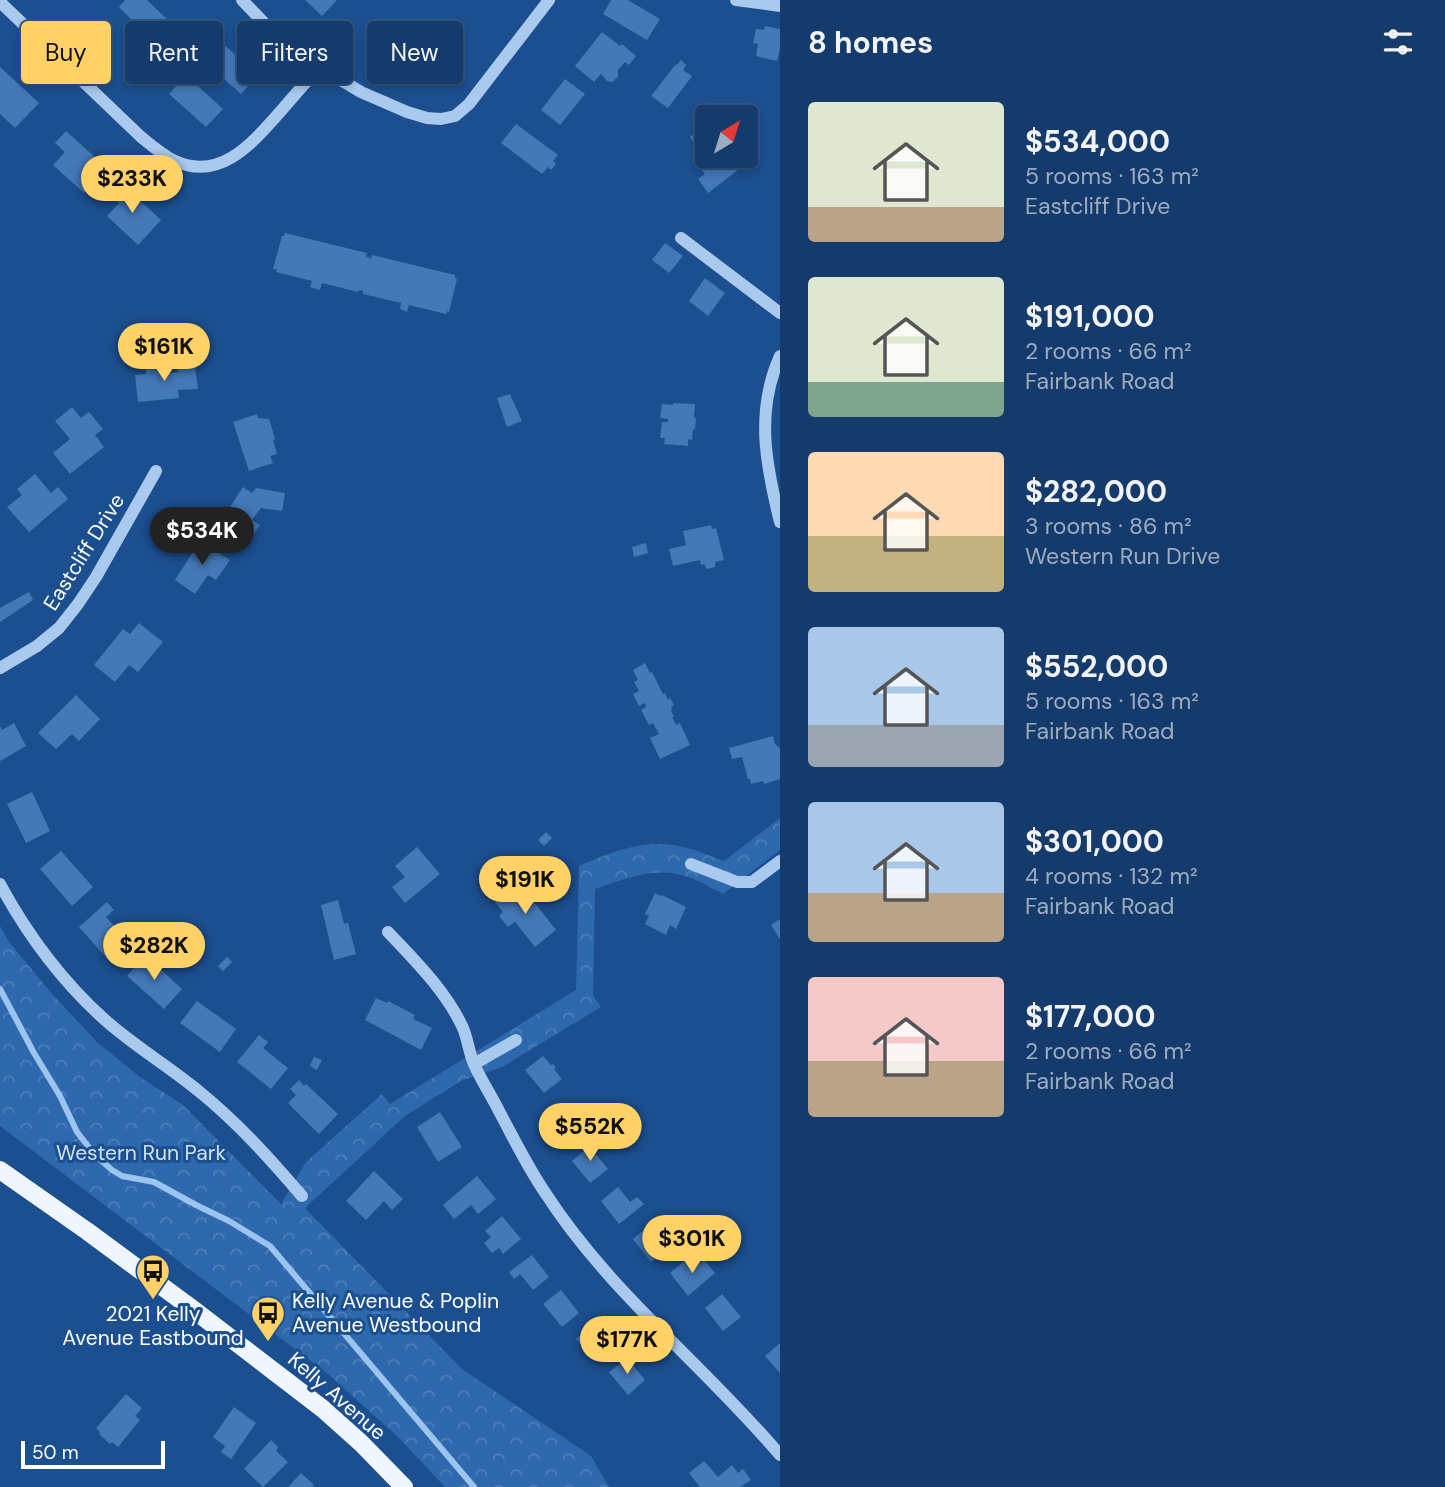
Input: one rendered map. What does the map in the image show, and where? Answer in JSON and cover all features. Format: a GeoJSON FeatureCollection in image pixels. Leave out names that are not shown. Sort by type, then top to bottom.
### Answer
{"type":"FeatureCollection","features":[{"type":"Feature","properties":{"kind":"main road","name":"Kelly Avenue"},"geometry":{"type":"LineString","coordinates":[[0,1171],[87,1231],[313,1401],[404,1487]]}},
{"type":"Feature","properties":{"kind":"street"},"geometry":{"type":"LineString","coordinates":[[242,0],[262,21]]}},
{"type":"Feature","properties":{"kind":"street"},"geometry":{"type":"LineString","coordinates":[[348,84],[407,112],[441,120],[455,116],[477,94],[549,0]]}},
{"type":"Feature","properties":{"kind":"street"},"geometry":{"type":"LineString","coordinates":[[736,0],[780,6]]}},
{"type":"Feature","properties":{"kind":"street"},"geometry":{"type":"LineString","coordinates":[[0,2],[158,151],[176,162],[208,166],[222,162],[245,149],[304,84]]}},
{"type":"Feature","properties":{"kind":"street"},"geometry":{"type":"LineString","coordinates":[[681,238],[780,313]]}},
{"type":"Feature","properties":{"kind":"street"},"geometry":{"type":"LineString","coordinates":[[780,356],[768,393],[765,431],[768,474],[780,522]]}},
{"type":"Feature","properties":{"kind":"street","name":"Eastcliff Drive"},"geometry":{"type":"LineString","coordinates":[[0,668],[37,646],[59,628],[96,577],[156,471]]}},
{"type":"Feature","properties":{"kind":"street"},"geometry":{"type":"LineString","coordinates":[[691,863],[737,882],[752,882],[780,861]]}},
{"type":"Feature","properties":{"kind":"street"},"geometry":{"type":"LineString","coordinates":[[0,884],[18,917],[44,953],[104,1019],[201,1093],[263,1150],[302,1196]]}},
{"type":"Feature","properties":{"kind":"street"},"geometry":{"type":"LineString","coordinates":[[388,932],[445,998],[463,1028],[474,1064],[545,1194],[580,1242],[611,1278],[755,1425],[780,1455]]}},
{"type":"Feature","properties":{"kind":"street"},"geometry":{"type":"LineString","coordinates":[[474,1064],[516,1040]]}},
{"type":"Feature","properties":{"kind":"green space","name":"Western Run Park"},"geometry":{"type":"Polygon","coordinates":[[[780,818],[780,850],[723,894],[688,877],[660,872],[638,875],[595,889],[593,995],[601,1007],[502,1067],[461,1081],[405,1116],[305,1208],[462,1369],[591,1456],[609,1487],[445,1487],[398,1437],[328,1374],[0,1126],[0,926],[9,942],[53,995],[97,1042],[140,1077],[183,1105],[281,1204],[306,1162],[382,1094],[390,1104],[576,990],[579,866],[632,847],[659,844],[687,848],[724,861],[780,818]]]}},
{"type":"Feature","properties":{"kind":"building"},"geometry":{"type":"Polygon","coordinates":[[[125,0],[147,0],[169,21],[133,21],[119,7],[125,0]]]}},
{"type":"Feature","properties":{"kind":"building"},"geometry":{"type":"Polygon","coordinates":[[[305,0],[337,0],[322,16],[305,0]]]}},
{"type":"Feature","properties":{"kind":"building"},"geometry":{"type":"Polygon","coordinates":[[[611,0],[628,0],[660,19],[647,40],[603,14],[611,0]]]}},
{"type":"Feature","properties":{"kind":"building"},"geometry":{"type":"Polygon","coordinates":[[[765,26],[780,29],[777,61],[756,56],[758,44],[753,43],[756,29],[764,30],[765,26]]]}},
{"type":"Feature","properties":{"kind":"building"},"geometry":{"type":"Polygon","coordinates":[[[602,32],[636,56],[629,65],[625,62],[618,68],[618,77],[612,82],[607,81],[601,74],[594,82],[575,66],[602,32]]]}},
{"type":"Feature","properties":{"kind":"building"},"geometry":{"type":"Polygon","coordinates":[[[223,44],[237,56],[237,84],[250,84],[241,94],[223,78],[223,44]]]}},
{"type":"Feature","properties":{"kind":"building"},"geometry":{"type":"Polygon","coordinates":[[[681,60],[686,65],[683,70],[692,76],[668,108],[651,96],[681,60]]]}},
{"type":"Feature","properties":{"kind":"building"},"geometry":{"type":"Polygon","coordinates":[[[0,67],[39,103],[15,128],[0,114],[0,67]]]}},
{"type":"Feature","properties":{"kind":"building"},"geometry":{"type":"Polygon","coordinates":[[[565,79],[585,94],[560,125],[541,110],[565,79]]]}},
{"type":"Feature","properties":{"kind":"building"},"geometry":{"type":"Polygon","coordinates":[[[178,84],[196,84],[223,109],[206,127],[169,94],[178,84]]]}},
{"type":"Feature","properties":{"kind":"building"},"geometry":{"type":"Polygon","coordinates":[[[516,124],[558,155],[551,170],[548,167],[542,174],[501,143],[516,124]]]}},
{"type":"Feature","properties":{"kind":"building"},"geometry":{"type":"Polygon","coordinates":[[[66,131],[107,168],[84,193],[53,165],[65,152],[55,143],[66,131]]]}},
{"type":"Feature","properties":{"kind":"building"},"geometry":{"type":"Polygon","coordinates":[[[700,168],[740,168],[708,193],[698,179],[705,174],[700,168]]]}},
{"type":"Feature","properties":{"kind":"building"},"geometry":{"type":"Polygon","coordinates":[[[120,182],[161,220],[138,245],[107,216],[119,203],[109,194],[120,182]]]}},
{"type":"Feature","properties":{"kind":"building"},"geometry":{"type":"Polygon","coordinates":[[[285,233],[367,253],[366,257],[371,258],[372,255],[455,275],[457,279],[449,312],[446,314],[409,305],[407,312],[400,309],[401,303],[363,294],[363,291],[322,283],[320,290],[310,287],[312,281],[276,272],[277,269],[273,269],[285,233]]]}},
{"type":"Feature","properties":{"kind":"building"},"geometry":{"type":"Polygon","coordinates":[[[665,243],[683,256],[669,273],[652,260],[665,243]]]}},
{"type":"Feature","properties":{"kind":"building"},"geometry":{"type":"Polygon","coordinates":[[[705,278],[725,293],[708,316],[689,301],[705,278]]]}},
{"type":"Feature","properties":{"kind":"building"},"geometry":{"type":"Polygon","coordinates":[[[161,363],[162,374],[195,367],[198,389],[178,390],[179,398],[138,402],[135,375],[146,374],[146,364],[161,363]]]}},
{"type":"Feature","properties":{"kind":"building"},"geometry":{"type":"Polygon","coordinates":[[[510,394],[522,421],[507,427],[497,398],[510,394]]]}},
{"type":"Feature","properties":{"kind":"building"},"geometry":{"type":"Polygon","coordinates":[[[662,404],[695,404],[695,430],[693,429],[692,440],[688,439],[688,446],[664,444],[665,438],[660,438],[662,422],[668,422],[668,419],[660,418],[662,404]]]}},
{"type":"Feature","properties":{"kind":"building"},"geometry":{"type":"Polygon","coordinates":[[[72,407],[81,418],[89,412],[103,429],[95,435],[104,447],[70,474],[53,453],[70,439],[55,421],[72,407]]]}},
{"type":"Feature","properties":{"kind":"building"},"geometry":{"type":"Polygon","coordinates":[[[257,414],[258,418],[269,419],[277,454],[270,456],[273,463],[249,471],[233,422],[257,414]]]}},
{"type":"Feature","properties":{"kind":"building"},"geometry":{"type":"Polygon","coordinates":[[[35,474],[51,493],[58,487],[68,499],[29,532],[7,507],[22,495],[17,489],[35,474]]]}},
{"type":"Feature","properties":{"kind":"building"},"geometry":{"type":"Polygon","coordinates":[[[243,487],[252,493],[256,488],[285,493],[282,511],[261,508],[252,520],[260,525],[244,549],[215,530],[243,487]]]}},
{"type":"Feature","properties":{"kind":"building"},"geometry":{"type":"Polygon","coordinates":[[[711,525],[712,529],[716,528],[724,560],[715,562],[715,567],[707,569],[704,564],[701,565],[700,560],[673,566],[669,549],[686,545],[683,531],[711,525]]]}},
{"type":"Feature","properties":{"kind":"building"},"geometry":{"type":"Polygon","coordinates":[[[200,541],[230,560],[216,580],[208,575],[195,594],[175,580],[200,541]]]}},
{"type":"Feature","properties":{"kind":"building"},"geometry":{"type":"Polygon","coordinates":[[[646,543],[648,553],[634,557],[632,547],[646,543]]]}},
{"type":"Feature","properties":{"kind":"building"},"geometry":{"type":"Polygon","coordinates":[[[29,592],[33,600],[0,622],[0,608],[29,592]]]}},
{"type":"Feature","properties":{"kind":"building"},"geometry":{"type":"Polygon","coordinates":[[[139,623],[163,642],[138,672],[129,665],[115,682],[94,665],[123,629],[130,634],[139,623]]]}},
{"type":"Feature","properties":{"kind":"building"},"geometry":{"type":"Polygon","coordinates":[[[645,663],[663,694],[665,693],[668,700],[670,698],[674,705],[671,707],[672,717],[676,725],[680,723],[690,745],[660,759],[650,738],[659,734],[653,723],[649,725],[641,710],[646,707],[645,703],[639,706],[633,694],[639,691],[634,682],[638,680],[633,670],[645,663]]]}},
{"type":"Feature","properties":{"kind":"building"},"geometry":{"type":"Polygon","coordinates":[[[76,695],[100,719],[79,741],[72,734],[56,749],[38,733],[76,695]]]}},
{"type":"Feature","properties":{"kind":"building"},"geometry":{"type":"Polygon","coordinates":[[[14,723],[26,746],[0,761],[0,726],[2,730],[14,723]]]}},
{"type":"Feature","properties":{"kind":"building"},"geometry":{"type":"Polygon","coordinates":[[[773,736],[775,744],[780,748],[780,779],[764,784],[763,781],[751,784],[742,757],[732,759],[729,748],[773,736]]]}},
{"type":"Feature","properties":{"kind":"building"},"geometry":{"type":"Polygon","coordinates":[[[32,792],[50,831],[26,843],[7,804],[32,792]]]}},
{"type":"Feature","properties":{"kind":"building"},"geometry":{"type":"Polygon","coordinates":[[[546,832],[552,838],[544,846],[538,840],[546,832]]]}},
{"type":"Feature","properties":{"kind":"building"},"geometry":{"type":"Polygon","coordinates":[[[417,847],[440,874],[405,903],[392,887],[405,877],[395,866],[417,847]]]}},
{"type":"Feature","properties":{"kind":"building"},"geometry":{"type":"Polygon","coordinates":[[[61,851],[93,887],[72,906],[40,869],[61,851]]]}},
{"type":"Feature","properties":{"kind":"building"},"geometry":{"type":"Polygon","coordinates":[[[515,887],[523,897],[527,893],[556,930],[535,947],[515,922],[508,927],[499,916],[503,912],[495,902],[515,887]]]}},
{"type":"Feature","properties":{"kind":"building"},"geometry":{"type":"Polygon","coordinates":[[[655,893],[686,907],[676,929],[670,925],[666,935],[645,924],[649,916],[645,914],[655,893]]]}},
{"type":"Feature","properties":{"kind":"building"},"geometry":{"type":"Polygon","coordinates":[[[338,900],[344,924],[348,923],[356,954],[334,960],[321,905],[338,900]]]}},
{"type":"Feature","properties":{"kind":"building"},"geometry":{"type":"Polygon","coordinates":[[[107,902],[114,910],[106,917],[132,945],[112,964],[79,927],[107,902]]]}},
{"type":"Feature","properties":{"kind":"building"},"geometry":{"type":"Polygon","coordinates":[[[780,919],[780,939],[771,925],[780,919]]]}},
{"type":"Feature","properties":{"kind":"building"},"geometry":{"type":"Polygon","coordinates":[[[145,955],[182,989],[164,1009],[127,976],[145,955]]]}},
{"type":"Feature","properties":{"kind":"building"},"geometry":{"type":"Polygon","coordinates":[[[227,957],[232,962],[223,971],[218,966],[227,957]]]}},
{"type":"Feature","properties":{"kind":"building"},"geometry":{"type":"Polygon","coordinates":[[[376,998],[415,1015],[413,1019],[432,1028],[421,1050],[365,1020],[376,998]]]}},
{"type":"Feature","properties":{"kind":"building"},"geometry":{"type":"Polygon","coordinates":[[[197,1001],[236,1029],[220,1052],[180,1023],[197,1001]]]}},
{"type":"Feature","properties":{"kind":"building"},"geometry":{"type":"Polygon","coordinates":[[[259,1035],[268,1042],[263,1048],[288,1068],[271,1089],[237,1062],[259,1035]]]}},
{"type":"Feature","properties":{"kind":"building"},"geometry":{"type":"Polygon","coordinates":[[[543,1056],[553,1064],[562,1079],[544,1093],[525,1070],[543,1056]]]}},
{"type":"Feature","properties":{"kind":"building"},"geometry":{"type":"Polygon","coordinates":[[[314,1057],[322,1060],[317,1070],[310,1066],[314,1057]]]}},
{"type":"Feature","properties":{"kind":"building"},"geometry":{"type":"Polygon","coordinates":[[[299,1080],[338,1114],[319,1134],[288,1103],[296,1095],[290,1089],[299,1080]]]}},
{"type":"Feature","properties":{"kind":"building"},"geometry":{"type":"Polygon","coordinates":[[[564,1103],[573,1113],[575,1111],[578,1115],[576,1117],[583,1125],[565,1140],[547,1117],[564,1103]]]}},
{"type":"Feature","properties":{"kind":"building"},"geometry":{"type":"Polygon","coordinates":[[[440,1112],[462,1147],[438,1162],[417,1127],[440,1112]]]}},
{"type":"Feature","properties":{"kind":"building"},"geometry":{"type":"Polygon","coordinates":[[[595,1141],[600,1148],[594,1152],[608,1169],[590,1183],[572,1161],[595,1141]]]}},
{"type":"Feature","properties":{"kind":"building"},"geometry":{"type":"Polygon","coordinates":[[[374,1171],[403,1199],[392,1210],[384,1201],[366,1220],[346,1201],[374,1171]]]}},
{"type":"Feature","properties":{"kind":"building"},"geometry":{"type":"Polygon","coordinates":[[[477,1176],[496,1199],[478,1214],[471,1205],[454,1219],[443,1205],[477,1176]]]}},
{"type":"Feature","properties":{"kind":"building"},"geometry":{"type":"Polygon","coordinates":[[[618,1187],[630,1202],[637,1197],[644,1204],[619,1224],[601,1201],[618,1187]]]}},
{"type":"Feature","properties":{"kind":"building"},"geometry":{"type":"Polygon","coordinates":[[[502,1216],[521,1239],[503,1254],[499,1248],[492,1253],[484,1243],[491,1237],[485,1231],[502,1216]]]}},
{"type":"Feature","properties":{"kind":"building"},"geometry":{"type":"Polygon","coordinates":[[[651,1224],[669,1248],[651,1262],[633,1239],[651,1224]]]}},
{"type":"Feature","properties":{"kind":"building"},"geometry":{"type":"Polygon","coordinates":[[[532,1255],[549,1277],[533,1290],[520,1274],[514,1279],[509,1272],[532,1255]]]}},
{"type":"Feature","properties":{"kind":"building"},"geometry":{"type":"Polygon","coordinates":[[[688,1258],[695,1267],[704,1260],[715,1273],[688,1296],[670,1273],[688,1258]]]}},
{"type":"Feature","properties":{"kind":"building"},"geometry":{"type":"Polygon","coordinates":[[[561,1290],[579,1313],[562,1327],[543,1304],[561,1290]]]}},
{"type":"Feature","properties":{"kind":"building"},"geometry":{"type":"Polygon","coordinates":[[[722,1294],[741,1317],[723,1331],[705,1308],[722,1294]]]}},
{"type":"Feature","properties":{"kind":"building"},"geometry":{"type":"Polygon","coordinates":[[[594,1324],[612,1346],[594,1361],[576,1339],[594,1324]]]}},
{"type":"Feature","properties":{"kind":"building"},"geometry":{"type":"Polygon","coordinates":[[[780,1343],[780,1373],[765,1356],[780,1343]]]}},
{"type":"Feature","properties":{"kind":"building"},"geometry":{"type":"Polygon","coordinates":[[[627,1358],[645,1380],[628,1395],[609,1372],[627,1358]]]}},
{"type":"Feature","properties":{"kind":"building"},"geometry":{"type":"Polygon","coordinates":[[[126,1394],[142,1408],[135,1416],[140,1420],[118,1447],[112,1442],[110,1444],[96,1428],[126,1394]]]}},
{"type":"Feature","properties":{"kind":"building"},"geometry":{"type":"Polygon","coordinates":[[[234,1407],[256,1423],[231,1459],[221,1452],[225,1446],[213,1437],[234,1407]]]}},
{"type":"Feature","properties":{"kind":"building"},"geometry":{"type":"Polygon","coordinates":[[[271,1440],[278,1447],[276,1451],[288,1462],[263,1487],[244,1469],[271,1440]]]}},
{"type":"Feature","properties":{"kind":"building"},"geometry":{"type":"Polygon","coordinates":[[[704,1461],[718,1477],[732,1465],[738,1473],[743,1469],[751,1480],[740,1487],[700,1487],[689,1473],[704,1461]]]}},
{"type":"Feature","properties":{"kind":"building"},"geometry":{"type":"Polygon","coordinates":[[[301,1473],[314,1485],[288,1487],[301,1473]]]}},
{"type":"Feature","properties":{"kind":"waterway"},"geometry":{"type":"LineString","coordinates":[[0,989],[77,1132],[95,1155],[122,1176],[154,1182],[270,1246],[474,1487]]}},
{"type":"Feature","properties":{"kind":"place","name":"2021 Kelly Avenue Eastbound"},"geometry":{"type":"Point","coordinates":[153,1301]}},
{"type":"Feature","properties":{"kind":"place","name":"Kelly Avenue & Poplin Avenue Westbound"},"geometry":{"type":"Point","coordinates":[268,1343]}}]}
